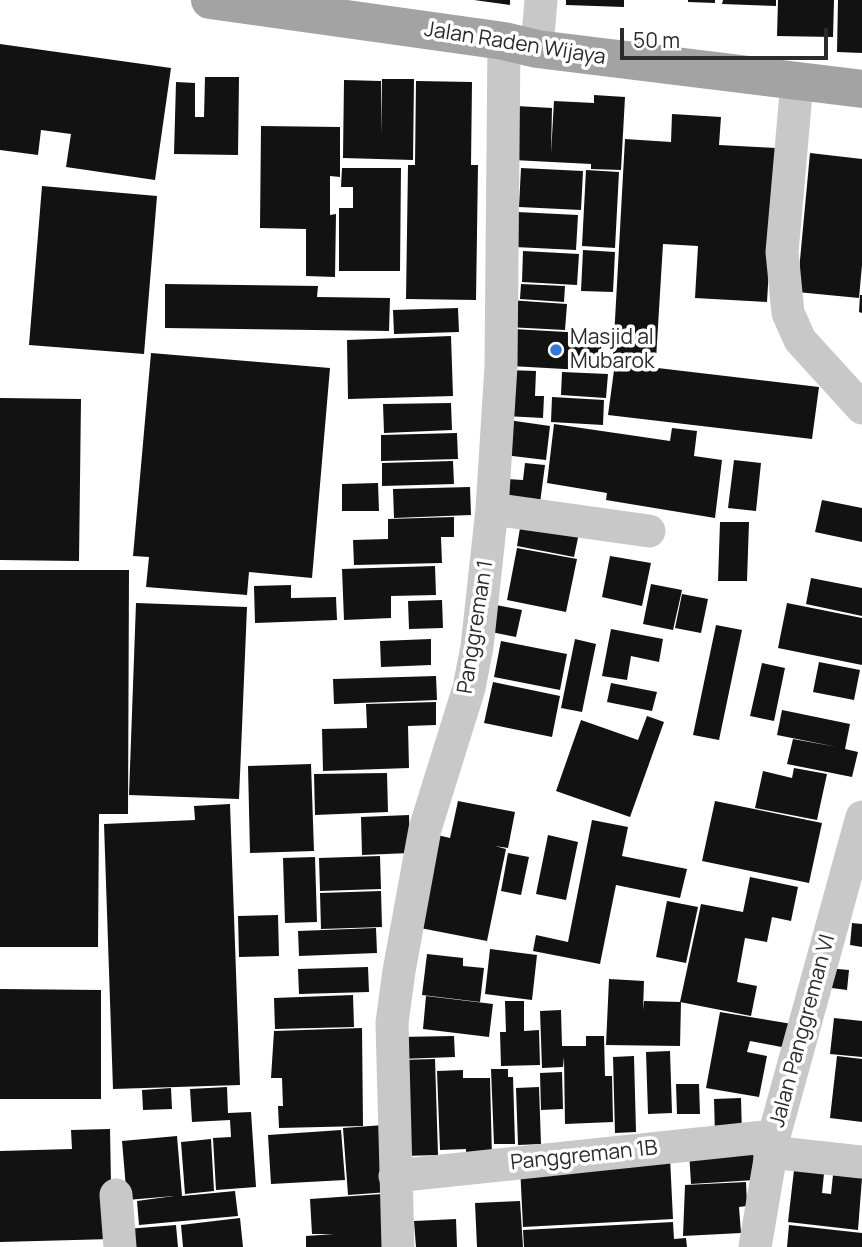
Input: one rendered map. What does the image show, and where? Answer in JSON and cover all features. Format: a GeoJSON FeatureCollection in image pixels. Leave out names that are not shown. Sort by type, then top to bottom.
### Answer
{"type":"FeatureCollection","features":[{"type":"Feature","properties":{"kind":"main road","name":"Jalan Raden Wijaya"},"geometry":{"type":"LineString","coordinates":[[210,0],[521,45],[862,89]]}},
{"type":"Feature","properties":{"kind":"street","name":"Panggreman 1"},"geometry":{"type":"LineString","coordinates":[[398,1247],[392,1023],[398,971],[425,829],[469,688],[477,647],[492,509],[521,45],[541,0]]}},
{"type":"Feature","properties":{"kind":"street"},"geometry":{"type":"LineString","coordinates":[[797,82],[782,252],[788,313],[800,340],[862,408]]}},
{"type":"Feature","properties":{"kind":"street"},"geometry":{"type":"LineString","coordinates":[[492,509],[649,531]]}},
{"type":"Feature","properties":{"kind":"street","name":"Jalan Panggreman VI"},"geometry":{"type":"LineString","coordinates":[[755,1247],[772,1144],[851,893],[862,817]]}},
{"type":"Feature","properties":{"kind":"street","name":"Panggreman 1B"},"geometry":{"type":"LineString","coordinates":[[395,1176],[772,1144],[862,1161]]}},
{"type":"Feature","properties":{"kind":"street"},"geometry":{"type":"LineString","coordinates":[[116,1195],[120,1247]]}},
{"type":"Feature","properties":{"kind":"building"},"geometry":{"type":"Polygon","coordinates":[[[474,0],[510,0],[510,5],[474,0]]]}},
{"type":"Feature","properties":{"kind":"building"},"geometry":{"type":"Polygon","coordinates":[[[566,0],[624,0],[624,7],[566,5],[566,0]]]}},
{"type":"Feature","properties":{"kind":"building"},"geometry":{"type":"Polygon","coordinates":[[[715,0],[715,3],[688,2],[715,0]]]}},
{"type":"Feature","properties":{"kind":"building"},"geometry":{"type":"Polygon","coordinates":[[[723,0],[776,0],[776,6],[722,4],[723,0]]]}},
{"type":"Feature","properties":{"kind":"building"},"geometry":{"type":"Polygon","coordinates":[[[778,0],[834,0],[833,37],[777,36],[778,0]]]}},
{"type":"Feature","properties":{"kind":"building"},"geometry":{"type":"Polygon","coordinates":[[[838,0],[862,0],[862,53],[837,52],[838,0]]]}},
{"type":"Feature","properties":{"kind":"building"},"geometry":{"type":"Polygon","coordinates":[[[0,44],[171,68],[155,180],[66,167],[71,134],[41,130],[38,155],[0,150],[0,44]]]}},
{"type":"Feature","properties":{"kind":"building"},"geometry":{"type":"Polygon","coordinates":[[[205,77],[239,77],[238,155],[174,154],[176,82],[195,83],[195,117],[204,117],[205,77]]]}},
{"type":"Feature","properties":{"kind":"building"},"geometry":{"type":"Polygon","coordinates":[[[382,79],[414,79],[413,160],[343,158],[344,80],[381,81],[381,136],[382,79]]]}},
{"type":"Feature","properties":{"kind":"building"},"geometry":{"type":"Polygon","coordinates":[[[416,81],[472,82],[471,165],[478,165],[476,300],[406,299],[408,165],[415,165],[416,81]]]}},
{"type":"Feature","properties":{"kind":"building"},"geometry":{"type":"Polygon","coordinates":[[[594,95],[625,97],[621,170],[591,169],[591,164],[513,160],[516,106],[552,108],[551,154],[554,101],[594,103],[594,95]]]}},
{"type":"Feature","properties":{"kind":"building"},"geometry":{"type":"Polygon","coordinates":[[[672,114],[721,117],[719,145],[776,148],[767,302],[695,298],[698,246],[663,244],[656,359],[613,356],[625,139],[671,142],[672,114]]]}},
{"type":"Feature","properties":{"kind":"building"},"geometry":{"type":"Polygon","coordinates":[[[261,126],[340,127],[340,177],[330,176],[330,215],[336,214],[335,277],[306,276],[306,229],[260,228],[261,126]]]}},
{"type":"Feature","properties":{"kind":"building"},"geometry":{"type":"Polygon","coordinates":[[[810,153],[862,159],[862,265],[859,298],[797,292],[810,153]]]}},
{"type":"Feature","properties":{"kind":"building"},"geometry":{"type":"Polygon","coordinates":[[[342,168],[401,168],[400,271],[339,271],[339,208],[353,208],[353,187],[341,187],[342,168]]]}},
{"type":"Feature","properties":{"kind":"building"},"geometry":{"type":"Polygon","coordinates":[[[521,168],[583,171],[581,210],[519,207],[521,168]]]}},
{"type":"Feature","properties":{"kind":"building"},"geometry":{"type":"Polygon","coordinates":[[[586,170],[619,172],[615,248],[582,246],[586,170]]]}},
{"type":"Feature","properties":{"kind":"building"},"geometry":{"type":"Polygon","coordinates":[[[42,186],[157,196],[144,354],[29,345],[42,186]]]}},
{"type":"Feature","properties":{"kind":"building"},"geometry":{"type":"Polygon","coordinates":[[[517,212],[578,215],[576,250],[515,247],[517,212]]]}},
{"type":"Feature","properties":{"kind":"building"},"geometry":{"type":"Polygon","coordinates":[[[583,250],[615,252],[613,292],[581,291],[583,250]]]}},
{"type":"Feature","properties":{"kind":"building"},"geometry":{"type":"Polygon","coordinates":[[[523,251],[579,254],[577,285],[522,282],[523,251]]]}},
{"type":"Feature","properties":{"kind":"building"},"geometry":{"type":"Polygon","coordinates":[[[165,284],[318,286],[317,297],[390,298],[389,331],[165,328],[165,284]]]}},
{"type":"Feature","properties":{"kind":"building"},"geometry":{"type":"Polygon","coordinates":[[[521,284],[565,286],[564,302],[520,299],[521,284]]]}},
{"type":"Feature","properties":{"kind":"building"},"geometry":{"type":"Polygon","coordinates":[[[862,295],[862,313],[859,312],[862,295]]]}},
{"type":"Feature","properties":{"kind":"building"},"geometry":{"type":"Polygon","coordinates":[[[509,300],[567,304],[565,330],[507,327],[509,300]]]}},
{"type":"Feature","properties":{"kind":"building"},"geometry":{"type":"Polygon","coordinates":[[[458,308],[459,332],[394,334],[393,310],[458,308]]]}},
{"type":"Feature","properties":{"kind":"building","name":"Masjid al Mubarok"},"geometry":{"type":"Polygon","coordinates":[[[513,329],[602,334],[600,371],[511,366],[513,329]]]}},
{"type":"Feature","properties":{"kind":"building"},"geometry":{"type":"Polygon","coordinates":[[[451,336],[453,396],[348,399],[347,340],[451,336]]]}},
{"type":"Feature","properties":{"kind":"building"},"geometry":{"type":"Polygon","coordinates":[[[151,353],[330,368],[312,578],[249,572],[247,595],[146,587],[149,557],[133,556],[151,353]]]}},
{"type":"Feature","properties":{"kind":"building"},"geometry":{"type":"Polygon","coordinates":[[[615,363],[819,387],[812,439],[608,415],[615,363]]]}},
{"type":"Feature","properties":{"kind":"building"},"geometry":{"type":"Polygon","coordinates":[[[507,370],[536,371],[535,396],[544,396],[543,418],[505,416],[507,370]]]}},
{"type":"Feature","properties":{"kind":"building"},"geometry":{"type":"Polygon","coordinates":[[[562,372],[608,374],[606,398],[561,395],[562,372]]]}},
{"type":"Feature","properties":{"kind":"building"},"geometry":{"type":"Polygon","coordinates":[[[552,397],[604,400],[603,425],[551,422],[552,397]]]}},
{"type":"Feature","properties":{"kind":"building"},"geometry":{"type":"Polygon","coordinates":[[[0,398],[81,399],[79,561],[0,560],[0,398]]]}},
{"type":"Feature","properties":{"kind":"building"},"geometry":{"type":"Polygon","coordinates":[[[451,403],[452,430],[384,433],[383,404],[451,403]]]}},
{"type":"Feature","properties":{"kind":"building"},"geometry":{"type":"Polygon","coordinates":[[[508,420],[550,426],[546,460],[504,455],[508,420]]]}},
{"type":"Feature","properties":{"kind":"building"},"geometry":{"type":"Polygon","coordinates":[[[554,424],[670,441],[672,428],[697,431],[694,456],[722,460],[715,518],[606,500],[607,493],[547,483],[554,424]]]}},
{"type":"Feature","properties":{"kind":"building"},"geometry":{"type":"Polygon","coordinates":[[[457,433],[458,459],[381,461],[381,435],[457,433]]]}},
{"type":"Feature","properties":{"kind":"building"},"geometry":{"type":"Polygon","coordinates":[[[734,460],[761,463],[756,511],[728,508],[734,460]]]}},
{"type":"Feature","properties":{"kind":"building"},"geometry":{"type":"Polygon","coordinates":[[[453,461],[454,484],[382,486],[382,463],[453,461]]]}},
{"type":"Feature","properties":{"kind":"building"},"geometry":{"type":"Polygon","coordinates":[[[525,463],[545,465],[540,503],[504,499],[507,479],[523,480],[525,463]]]}},
{"type":"Feature","properties":{"kind":"building"},"geometry":{"type":"Polygon","coordinates":[[[378,483],[379,511],[342,511],[342,484],[378,483]]]}},
{"type":"Feature","properties":{"kind":"building"},"geometry":{"type":"Polygon","coordinates":[[[470,487],[471,515],[394,518],[393,489],[470,487]]]}},
{"type":"Feature","properties":{"kind":"building"},"geometry":{"type":"Polygon","coordinates":[[[822,500],[862,508],[862,542],[815,532],[822,500]]]}},
{"type":"Feature","properties":{"kind":"building"},"geometry":{"type":"Polygon","coordinates":[[[522,516],[580,528],[574,557],[517,546],[522,516]]]}},
{"type":"Feature","properties":{"kind":"building"},"geometry":{"type":"Polygon","coordinates":[[[454,517],[454,537],[441,537],[442,563],[354,565],[353,540],[388,539],[388,519],[454,517]]]}},
{"type":"Feature","properties":{"kind":"building"},"geometry":{"type":"Polygon","coordinates":[[[720,522],[749,522],[747,581],[718,581],[720,522]]]}},
{"type":"Feature","properties":{"kind":"building"},"geometry":{"type":"Polygon","coordinates":[[[517,548],[577,559],[566,612],[507,600],[517,548]]]}},
{"type":"Feature","properties":{"kind":"building"},"geometry":{"type":"Polygon","coordinates":[[[610,556],[651,563],[642,606],[602,597],[610,556]]]}},
{"type":"Feature","properties":{"kind":"building"},"geometry":{"type":"Polygon","coordinates":[[[435,566],[436,595],[391,596],[391,618],[344,620],[342,569],[435,566]]]}},
{"type":"Feature","properties":{"kind":"building"},"geometry":{"type":"Polygon","coordinates":[[[0,570],[129,570],[128,814],[99,814],[98,947],[0,947],[0,570]]]}},
{"type":"Feature","properties":{"kind":"building"},"geometry":{"type":"Polygon","coordinates":[[[811,578],[862,588],[862,616],[806,604],[811,578]]]}},
{"type":"Feature","properties":{"kind":"building"},"geometry":{"type":"Polygon","coordinates":[[[651,584],[682,590],[673,630],[643,624],[651,584]]]}},
{"type":"Feature","properties":{"kind":"building"},"geometry":{"type":"Polygon","coordinates":[[[291,585],[291,598],[336,597],[337,620],[255,623],[254,586],[291,585]]]}},
{"type":"Feature","properties":{"kind":"building"},"geometry":{"type":"Polygon","coordinates":[[[682,594],[708,599],[701,633],[675,628],[682,594]]]}},
{"type":"Feature","properties":{"kind":"building"},"geometry":{"type":"Polygon","coordinates":[[[442,600],[443,628],[409,629],[408,601],[442,600]]]}},
{"type":"Feature","properties":{"kind":"building"},"geometry":{"type":"Polygon","coordinates":[[[136,603],[247,607],[239,799],[129,795],[136,603]]]}},
{"type":"Feature","properties":{"kind":"building"},"geometry":{"type":"Polygon","coordinates":[[[787,603],[862,618],[862,665],[778,648],[787,603]]]}},
{"type":"Feature","properties":{"kind":"building"},"geometry":{"type":"Polygon","coordinates":[[[496,605],[522,610],[516,637],[491,632],[496,605]]]}},
{"type":"Feature","properties":{"kind":"building"},"geometry":{"type":"Polygon","coordinates":[[[716,625],[742,630],[719,740],[693,735],[716,625]]]}},
{"type":"Feature","properties":{"kind":"building"},"geometry":{"type":"Polygon","coordinates":[[[611,629],[663,639],[659,662],[631,656],[627,680],[602,676],[611,629]]]}},
{"type":"Feature","properties":{"kind":"building"},"geometry":{"type":"Polygon","coordinates":[[[431,639],[431,665],[381,667],[380,641],[431,639]]]}},
{"type":"Feature","properties":{"kind":"building"},"geometry":{"type":"Polygon","coordinates":[[[575,639],[596,644],[582,712],[561,708],[575,639]]]}},
{"type":"Feature","properties":{"kind":"building"},"geometry":{"type":"Polygon","coordinates":[[[501,641],[567,654],[560,690],[494,677],[501,641]]]}},
{"type":"Feature","properties":{"kind":"building"},"geometry":{"type":"Polygon","coordinates":[[[819,662],[860,670],[854,700],[813,692],[819,662]]]}},
{"type":"Feature","properties":{"kind":"building"},"geometry":{"type":"Polygon","coordinates":[[[762,663],[785,668],[774,721],[750,716],[762,663]]]}},
{"type":"Feature","properties":{"kind":"building"},"geometry":{"type":"Polygon","coordinates":[[[436,676],[437,700],[334,704],[333,679],[436,676]]]}},
{"type":"Feature","properties":{"kind":"building"},"geometry":{"type":"Polygon","coordinates":[[[493,682],[560,696],[552,737],[484,723],[493,682]]]}},
{"type":"Feature","properties":{"kind":"building"},"geometry":{"type":"Polygon","coordinates":[[[611,683],[657,692],[652,711],[607,702],[611,683]]]}},
{"type":"Feature","properties":{"kind":"building"},"geometry":{"type":"Polygon","coordinates":[[[436,702],[436,725],[408,726],[409,768],[323,771],[322,729],[367,728],[366,704],[436,702]]]}},
{"type":"Feature","properties":{"kind":"building"},"geometry":{"type":"Polygon","coordinates":[[[782,710],[850,724],[845,749],[858,752],[852,777],[787,764],[793,739],[837,747],[777,735],[782,710]]]}},
{"type":"Feature","properties":{"kind":"building"},"geometry":{"type":"Polygon","coordinates":[[[647,716],[664,722],[630,817],[556,791],[581,720],[638,740],[647,716]]]}},
{"type":"Feature","properties":{"kind":"building"},"geometry":{"type":"Polygon","coordinates":[[[311,764],[314,851],[250,853],[248,766],[311,764]]]}},
{"type":"Feature","properties":{"kind":"building"},"geometry":{"type":"Polygon","coordinates":[[[794,768],[827,774],[817,820],[755,808],[763,771],[792,778],[794,768]]]}},
{"type":"Feature","properties":{"kind":"building"},"geometry":{"type":"Polygon","coordinates":[[[387,773],[388,812],[315,815],[314,774],[387,773]]]}},
{"type":"Feature","properties":{"kind":"building"},"geometry":{"type":"Polygon","coordinates":[[[458,801],[515,812],[508,848],[495,846],[506,849],[487,941],[410,926],[429,833],[450,838],[458,801]]]}},
{"type":"Feature","properties":{"kind":"building"},"geometry":{"type":"Polygon","coordinates":[[[715,801],[822,823],[809,883],[702,861],[715,801]]]}},
{"type":"Feature","properties":{"kind":"building"},"geometry":{"type":"Polygon","coordinates":[[[230,804],[240,1085],[113,1089],[104,824],[195,820],[194,806],[230,804]]]}},
{"type":"Feature","properties":{"kind":"building"},"geometry":{"type":"Polygon","coordinates":[[[409,815],[410,853],[362,855],[361,817],[409,815]]]}},
{"type":"Feature","properties":{"kind":"building"},"geometry":{"type":"Polygon","coordinates":[[[592,820],[628,827],[622,856],[687,869],[680,898],[616,885],[600,964],[533,951],[536,935],[568,942],[592,820]]]}},
{"type":"Feature","properties":{"kind":"building"},"geometry":{"type":"Polygon","coordinates":[[[548,835],[578,842],[566,900],[536,894],[548,835]]]}},
{"type":"Feature","properties":{"kind":"building"},"geometry":{"type":"Polygon","coordinates":[[[508,853],[529,857],[521,895],[501,891],[508,853]]]}},
{"type":"Feature","properties":{"kind":"building"},"geometry":{"type":"Polygon","coordinates":[[[380,856],[381,889],[320,891],[319,858],[380,856]]]}},
{"type":"Feature","properties":{"kind":"building"},"geometry":{"type":"Polygon","coordinates":[[[315,857],[317,922],[285,923],[283,858],[315,857]]]}},
{"type":"Feature","properties":{"kind":"building"},"geometry":{"type":"Polygon","coordinates":[[[750,877],[798,887],[791,921],[772,917],[767,942],[745,938],[737,982],[757,986],[751,1016],[680,1002],[701,904],[743,912],[750,877]]]}},
{"type":"Feature","properties":{"kind":"building"},"geometry":{"type":"Polygon","coordinates":[[[381,891],[382,927],[321,929],[320,893],[381,891]]]}},
{"type":"Feature","properties":{"kind":"building"},"geometry":{"type":"Polygon","coordinates":[[[667,901],[698,907],[686,963],[656,957],[667,901]]]}},
{"type":"Feature","properties":{"kind":"building"},"geometry":{"type":"Polygon","coordinates":[[[278,915],[279,956],[239,957],[238,916],[278,915]]]}},
{"type":"Feature","properties":{"kind":"building"},"geometry":{"type":"Polygon","coordinates":[[[852,923],[862,924],[862,947],[850,945],[852,923]]]}},
{"type":"Feature","properties":{"kind":"building"},"geometry":{"type":"Polygon","coordinates":[[[376,928],[377,953],[299,956],[298,931],[376,928]]]}},
{"type":"Feature","properties":{"kind":"building"},"geometry":{"type":"Polygon","coordinates":[[[490,949],[537,955],[532,1000],[485,994],[490,949]]]}},
{"type":"Feature","properties":{"kind":"building"},"geometry":{"type":"Polygon","coordinates":[[[427,954],[463,958],[463,966],[484,968],[480,1002],[422,995],[427,954]]]}},
{"type":"Feature","properties":{"kind":"building"},"geometry":{"type":"Polygon","coordinates":[[[368,967],[369,992],[299,994],[298,969],[368,967]]]}},
{"type":"Feature","properties":{"kind":"building"},"geometry":{"type":"Polygon","coordinates":[[[827,968],[849,970],[847,990],[824,987],[827,968]]]}},
{"type":"Feature","properties":{"kind":"building"},"geometry":{"type":"Polygon","coordinates":[[[609,979],[644,981],[643,1010],[644,1001],[681,1002],[680,1046],[606,1045],[609,979]]]}},
{"type":"Feature","properties":{"kind":"building"},"geometry":{"type":"Polygon","coordinates":[[[0,989],[101,990],[101,1099],[0,1099],[0,989]]]}},
{"type":"Feature","properties":{"kind":"building"},"geometry":{"type":"Polygon","coordinates":[[[353,995],[354,1027],[275,1029],[274,998],[353,995]]]}},
{"type":"Feature","properties":{"kind":"building"},"geometry":{"type":"Polygon","coordinates":[[[426,996],[493,1004],[489,1037],[423,1029],[426,996]]]}},
{"type":"Feature","properties":{"kind":"building"},"geometry":{"type":"Polygon","coordinates":[[[505,1001],[524,1001],[524,1031],[539,1030],[540,1065],[501,1066],[500,1032],[506,1032],[505,1001]]]}},
{"type":"Feature","properties":{"kind":"building"},"geometry":{"type":"Polygon","coordinates":[[[561,1010],[562,1046],[586,1046],[586,1036],[604,1036],[605,1076],[612,1076],[613,1122],[565,1124],[564,1057],[563,1067],[542,1068],[540,1011],[561,1010]]]}},
{"type":"Feature","properties":{"kind":"building"},"geometry":{"type":"Polygon","coordinates":[[[720,1012],[792,1024],[787,1048],[750,1041],[747,1052],[767,1056],[759,1097],[706,1088],[720,1012]]]}},
{"type":"Feature","properties":{"kind":"building"},"geometry":{"type":"Polygon","coordinates":[[[834,1018],[862,1021],[862,1057],[830,1054],[834,1018]]]}},
{"type":"Feature","properties":{"kind":"building"},"geometry":{"type":"Polygon","coordinates":[[[362,1028],[363,1126],[279,1128],[278,1106],[283,1106],[282,1078],[271,1078],[274,1031],[362,1028]]]}},
{"type":"Feature","properties":{"kind":"building"},"geometry":{"type":"Polygon","coordinates":[[[454,1036],[455,1057],[399,1059],[398,1037],[454,1036]]]}},
{"type":"Feature","properties":{"kind":"building"},"geometry":{"type":"Polygon","coordinates":[[[670,1051],[672,1113],[648,1114],[646,1052],[670,1051]]]}},
{"type":"Feature","properties":{"kind":"building"},"geometry":{"type":"Polygon","coordinates":[[[634,1056],[636,1132],[615,1133],[613,1057],[634,1056]]]}},
{"type":"Feature","properties":{"kind":"building"},"geometry":{"type":"Polygon","coordinates":[[[837,1056],[862,1059],[862,1122],[830,1118],[837,1056]]]}},
{"type":"Feature","properties":{"kind":"building"},"geometry":{"type":"Polygon","coordinates":[[[435,1059],[438,1155],[403,1156],[400,1060],[435,1059]]]}},
{"type":"Feature","properties":{"kind":"building"},"geometry":{"type":"Polygon","coordinates":[[[491,1069],[508,1069],[508,1077],[513,1077],[515,1144],[494,1144],[491,1069]]]}},
{"type":"Feature","properties":{"kind":"building"},"geometry":{"type":"Polygon","coordinates":[[[463,1070],[463,1078],[490,1078],[492,1158],[466,1159],[466,1149],[440,1150],[437,1071],[463,1070]]]}},
{"type":"Feature","properties":{"kind":"building"},"geometry":{"type":"Polygon","coordinates":[[[562,1072],[563,1109],[541,1110],[540,1073],[562,1072]]]}},
{"type":"Feature","properties":{"kind":"building"},"geometry":{"type":"Polygon","coordinates":[[[676,1084],[699,1084],[700,1114],[677,1114],[676,1084]]]}},
{"type":"Feature","properties":{"kind":"building"},"geometry":{"type":"Polygon","coordinates":[[[227,1087],[228,1113],[251,1112],[256,1187],[216,1190],[213,1138],[231,1137],[230,1120],[192,1122],[190,1089],[227,1087]]]}},
{"type":"Feature","properties":{"kind":"building"},"geometry":{"type":"Polygon","coordinates":[[[539,1087],[541,1144],[518,1145],[516,1088],[539,1087]]]}},
{"type":"Feature","properties":{"kind":"building"},"geometry":{"type":"Polygon","coordinates":[[[171,1088],[172,1109],[143,1110],[142,1090],[171,1088]]]}},
{"type":"Feature","properties":{"kind":"building"},"geometry":{"type":"Polygon","coordinates":[[[741,1098],[742,1135],[715,1135],[714,1099],[741,1098]]]}},
{"type":"Feature","properties":{"kind":"building"},"geometry":{"type":"Polygon","coordinates":[[[384,1125],[389,1192],[348,1195],[343,1128],[384,1125]]]}},
{"type":"Feature","properties":{"kind":"building"},"geometry":{"type":"Polygon","coordinates":[[[110,1129],[112,1239],[0,1242],[0,1151],[72,1149],[71,1130],[110,1129]]]}},
{"type":"Feature","properties":{"kind":"building"},"geometry":{"type":"Polygon","coordinates":[[[341,1130],[345,1180],[271,1184],[268,1135],[341,1130]]]}},
{"type":"Feature","properties":{"kind":"building"},"geometry":{"type":"Polygon","coordinates":[[[177,1136],[182,1196],[235,1191],[238,1216],[139,1225],[137,1201],[174,1196],[127,1200],[122,1141],[177,1136]]]}},
{"type":"Feature","properties":{"kind":"building"},"geometry":{"type":"Polygon","coordinates":[[[211,1139],[214,1191],[185,1194],[181,1142],[211,1139]]]}},
{"type":"Feature","properties":{"kind":"building"},"geometry":{"type":"Polygon","coordinates":[[[753,1148],[755,1180],[691,1184],[689,1151],[753,1148]]]}},
{"type":"Feature","properties":{"kind":"building"},"geometry":{"type":"Polygon","coordinates":[[[670,1158],[673,1219],[523,1227],[520,1166],[670,1158]]]}},
{"type":"Feature","properties":{"kind":"building"},"geometry":{"type":"Polygon","coordinates":[[[794,1170],[824,1174],[822,1193],[831,1194],[833,1175],[862,1178],[858,1230],[788,1222],[794,1170]]]}},
{"type":"Feature","properties":{"kind":"building"},"geometry":{"type":"Polygon","coordinates":[[[746,1182],[747,1206],[739,1207],[741,1233],[683,1236],[685,1185],[746,1182]]]}},
{"type":"Feature","properties":{"kind":"building"},"geometry":{"type":"Polygon","coordinates":[[[382,1194],[386,1247],[306,1247],[306,1236],[334,1234],[312,1234],[310,1199],[382,1194]]]}},
{"type":"Feature","properties":{"kind":"building"},"geometry":{"type":"Polygon","coordinates":[[[520,1201],[523,1247],[477,1247],[475,1203],[520,1201]]]}},
{"type":"Feature","properties":{"kind":"building"},"geometry":{"type":"Polygon","coordinates":[[[240,1218],[243,1247],[183,1247],[181,1225],[240,1218]]]}},
{"type":"Feature","properties":{"kind":"building"},"geometry":{"type":"Polygon","coordinates":[[[456,1219],[457,1247],[416,1247],[414,1221],[456,1219]]]}},
{"type":"Feature","properties":{"kind":"building"},"geometry":{"type":"Polygon","coordinates":[[[673,1222],[674,1239],[686,1238],[687,1247],[524,1247],[523,1230],[673,1222]]]}},
{"type":"Feature","properties":{"kind":"building"},"geometry":{"type":"Polygon","coordinates":[[[176,1225],[178,1247],[129,1247],[127,1229],[176,1225]]]}},
{"type":"Feature","properties":{"kind":"building"},"geometry":{"type":"Polygon","coordinates":[[[789,1225],[862,1233],[862,1247],[787,1247],[789,1225]]]}},
{"type":"Feature","properties":{"kind":"place","name":"Masjid al Mubarok"},"geometry":{"type":"Point","coordinates":[556,350]}}]}
